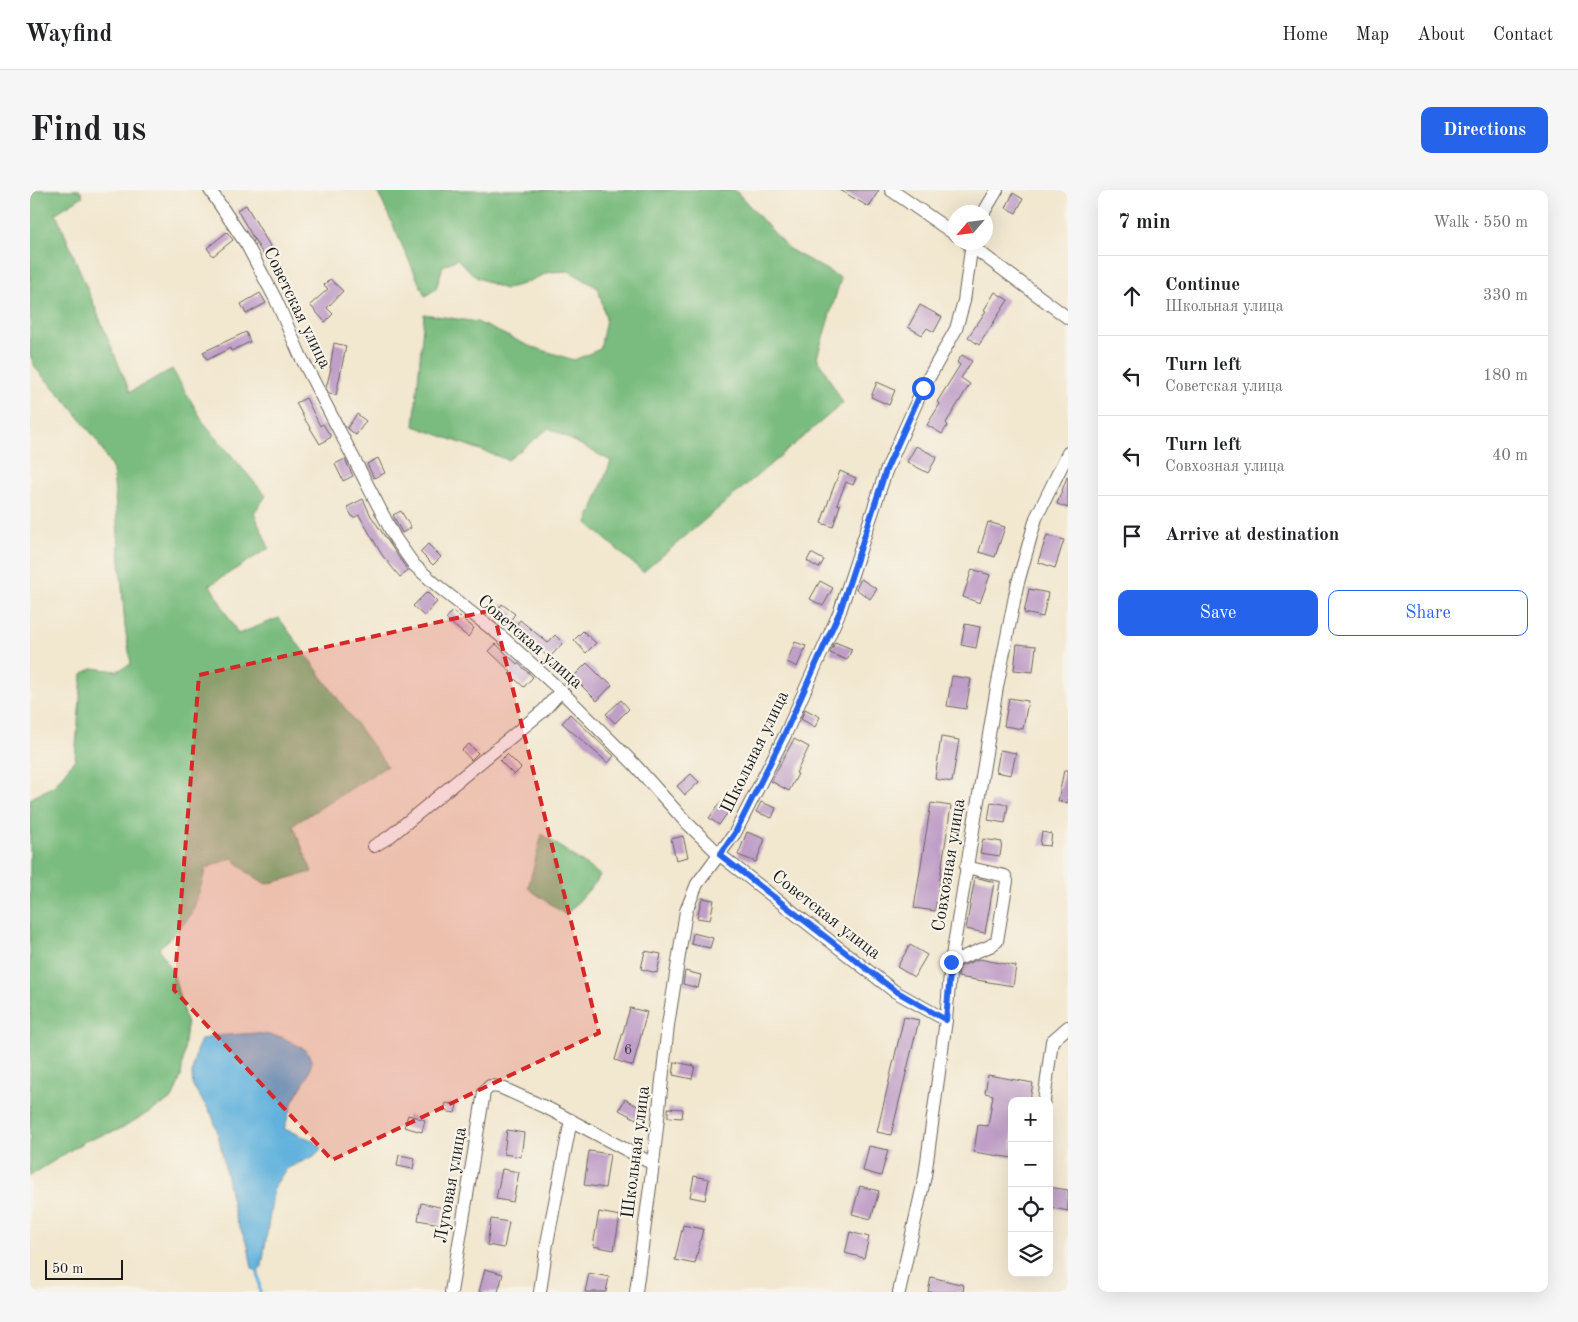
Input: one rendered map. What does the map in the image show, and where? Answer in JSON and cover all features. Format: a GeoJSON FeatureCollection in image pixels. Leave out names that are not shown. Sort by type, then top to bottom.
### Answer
{"type":"FeatureCollection","features":[{"type":"Feature","properties":{"kind":"street","name":"Советская улица"},"geometry":{"type":"LineString","coordinates":[[210,190],[247,245],[276,300],[300,355],[396,538],[414,564],[440,588],[502,636],[561,691],[634,764],[684,820],[720,855],[894,990],[946,1020]]}},
{"type":"Feature","properties":{"kind":"street"},"geometry":{"type":"LineString","coordinates":[[891,190],[948,229]]}},
{"type":"Feature","properties":{"kind":"street"},"geometry":{"type":"LineString","coordinates":[[988,205],[997,190]]}},
{"type":"Feature","properties":{"kind":"street","name":"Школьная улица"},"geometry":{"type":"LineString","coordinates":[[636,1292],[653,1164],[668,1025],[686,911],[697,884],[735,833],[784,735],[840,611],[886,470],[923,388],[956,329],[964,301],[969,250]]}},
{"type":"Feature","properties":{"kind":"street"},"geometry":{"type":"LineString","coordinates":[[978,250],[1068,318]]}},
{"type":"Feature","properties":{"kind":"street","name":"Совхозная улица"},"geometry":{"type":"LineString","coordinates":[[899,1292],[925,1176],[946,1020],[951,962],[997,687],[1017,586],[1036,518],[1068,453]]}},
{"type":"Feature","properties":{"kind":"street"},"geometry":{"type":"LineString","coordinates":[[374,846],[396,831],[543,710],[561,691]]}},
{"type":"Feature","properties":{"kind":"street"},"geometry":{"type":"LineString","coordinates":[[951,962],[990,946],[996,941],[1007,881],[1006,876],[966,867]]}},
{"type":"Feature","properties":{"kind":"street"},"geometry":{"type":"LineString","coordinates":[[1045,1097],[1052,1042],[1068,1026]]}},
{"type":"Feature","properties":{"kind":"street","name":"Луговая улица"},"geometry":{"type":"LineString","coordinates":[[451,1292],[484,1092],[490,1086],[500,1087],[571,1120]]}},
{"type":"Feature","properties":{"kind":"street"},"geometry":{"type":"LineString","coordinates":[[540,1292],[547,1243],[571,1120],[653,1164]]}},
{"type":"Feature","properties":{"kind":"highlighted area"},"geometry":{"type":"Polygon","coordinates":[[[493,610],[599,1033],[332,1160],[174,990],[199,675],[493,610]]]}},
{"type":"Feature","properties":{"kind":"green space"},"geometry":{"type":"Polygon","coordinates":[[[30,190],[80,190],[83,196],[56,213],[130,392],[172,369],[204,423],[266,496],[254,513],[269,548],[210,585],[238,634],[279,618],[387,766],[293,825],[312,872],[266,884],[247,872],[232,858],[206,868],[197,899],[189,917],[179,930],[159,948],[174,976],[187,1025],[181,1077],[172,1099],[118,1130],[85,1141],[30,1176],[30,799],[55,785],[75,759],[82,674],[93,668],[117,671],[131,664],[125,627],[113,470],[96,439],[67,402],[36,369],[30,355],[30,190]]]}},
{"type":"Feature","properties":{"kind":"green space"},"geometry":{"type":"Polygon","coordinates":[[[377,190],[735,190],[789,249],[841,278],[817,357],[843,403],[643,572],[587,523],[611,461],[549,428],[508,460],[414,426],[424,314],[477,322],[529,346],[574,360],[600,349],[606,319],[598,288],[569,271],[549,272],[523,284],[504,289],[476,277],[457,259],[443,266],[436,289],[425,296],[377,190]]]}},
{"type":"Feature","properties":{"kind":"green space"},"geometry":{"type":"Polygon","coordinates":[[[542,834],[600,875],[566,915],[528,888],[542,834]]]}},
{"type":"Feature","properties":{"kind":"water"},"geometry":{"type":"Polygon","coordinates":[[[256,1033],[282,1037],[306,1050],[312,1061],[308,1076],[293,1101],[284,1129],[312,1140],[322,1148],[314,1156],[286,1169],[274,1187],[262,1266],[258,1272],[252,1268],[248,1246],[235,1217],[218,1133],[212,1115],[193,1086],[192,1074],[196,1051],[201,1040],[214,1036],[256,1033]]]}},
{"type":"Feature","properties":{"kind":"building"},"geometry":{"type":"Polygon","coordinates":[[[840,190],[879,190],[869,207],[840,190]]]}},
{"type":"Feature","properties":{"kind":"building"},"geometry":{"type":"Polygon","coordinates":[[[1013,193],[1023,199],[1016,213],[1006,208],[1013,193]]]}},
{"type":"Feature","properties":{"kind":"building"},"geometry":{"type":"Polygon","coordinates":[[[246,205],[273,251],[264,256],[237,210],[246,205]]]}},
{"type":"Feature","properties":{"kind":"building"},"geometry":{"type":"Polygon","coordinates":[[[227,232],[233,240],[213,256],[207,248],[227,232]]]}},
{"type":"Feature","properties":{"kind":"building"},"geometry":{"type":"Polygon","coordinates":[[[330,279],[343,291],[327,308],[333,314],[325,322],[310,305],[328,289],[324,285],[330,279]]]}},
{"type":"Feature","properties":{"kind":"building"},"geometry":{"type":"Polygon","coordinates":[[[995,292],[1008,300],[979,345],[968,337],[986,311],[984,310],[995,292]]]}},
{"type":"Feature","properties":{"kind":"building"},"geometry":{"type":"Polygon","coordinates":[[[260,293],[266,303],[246,314],[241,304],[260,293]]]}},
{"type":"Feature","properties":{"kind":"building"},"geometry":{"type":"Polygon","coordinates":[[[920,305],[942,317],[934,332],[927,328],[922,335],[908,327],[920,305]]]}},
{"type":"Feature","properties":{"kind":"building"},"geometry":{"type":"Polygon","coordinates":[[[246,332],[250,342],[231,351],[230,348],[207,360],[203,352],[246,332]]]}},
{"type":"Feature","properties":{"kind":"building"},"geometry":{"type":"Polygon","coordinates":[[[334,343],[346,346],[336,395],[329,394],[326,388],[334,343]]]}},
{"type":"Feature","properties":{"kind":"building"},"geometry":{"type":"Polygon","coordinates":[[[962,355],[972,361],[961,378],[970,384],[946,423],[948,425],[942,434],[927,425],[940,404],[937,402],[960,365],[957,362],[962,355]]]}},
{"type":"Feature","properties":{"kind":"building"},"geometry":{"type":"Polygon","coordinates":[[[877,382],[895,390],[889,405],[871,397],[877,382]]]}},
{"type":"Feature","properties":{"kind":"building"},"geometry":{"type":"Polygon","coordinates":[[[306,398],[320,426],[323,424],[331,437],[320,444],[296,403],[306,398]]]}},
{"type":"Feature","properties":{"kind":"building"},"geometry":{"type":"Polygon","coordinates":[[[357,414],[366,421],[356,435],[347,428],[357,414]]]}},
{"type":"Feature","properties":{"kind":"building"},"geometry":{"type":"Polygon","coordinates":[[[916,446],[937,457],[928,473],[907,462],[916,446]]]}},
{"type":"Feature","properties":{"kind":"building"},"geometry":{"type":"Polygon","coordinates":[[[378,458],[385,473],[374,478],[367,464],[378,458]]]}},
{"type":"Feature","properties":{"kind":"building"},"geometry":{"type":"Polygon","coordinates":[[[345,459],[353,476],[343,481],[335,464],[345,459]]]}},
{"type":"Feature","properties":{"kind":"building"},"geometry":{"type":"Polygon","coordinates":[[[840,471],[856,478],[853,485],[846,482],[837,504],[840,505],[833,527],[821,523],[840,471]]]}},
{"type":"Feature","properties":{"kind":"building"},"geometry":{"type":"Polygon","coordinates":[[[1068,477],[1068,508],[1057,504],[1068,477]]]}},
{"type":"Feature","properties":{"kind":"building"},"geometry":{"type":"Polygon","coordinates":[[[363,499],[371,516],[408,571],[400,577],[382,555],[359,515],[353,518],[347,507],[363,499]]]}},
{"type":"Feature","properties":{"kind":"building"},"geometry":{"type":"Polygon","coordinates":[[[401,511],[411,528],[402,533],[393,515],[401,511]]]}},
{"type":"Feature","properties":{"kind":"building"},"geometry":{"type":"Polygon","coordinates":[[[988,522],[1005,527],[995,557],[979,552],[988,522]]]}},
{"type":"Feature","properties":{"kind":"building"},"geometry":{"type":"Polygon","coordinates":[[[1047,535],[1064,540],[1055,568],[1038,562],[1047,535]]]}},
{"type":"Feature","properties":{"kind":"building"},"geometry":{"type":"Polygon","coordinates":[[[428,544],[441,557],[433,565],[420,552],[428,544]]]}},
{"type":"Feature","properties":{"kind":"building"},"geometry":{"type":"Polygon","coordinates":[[[811,553],[824,560],[819,568],[807,561],[811,553]]]}},
{"type":"Feature","properties":{"kind":"building"},"geometry":{"type":"Polygon","coordinates":[[[972,569],[990,575],[980,603],[963,597],[972,569]]]}},
{"type":"Feature","properties":{"kind":"building"},"geometry":{"type":"Polygon","coordinates":[[[861,579],[877,589],[870,599],[856,589],[861,579]]]}},
{"type":"Feature","properties":{"kind":"building"},"geometry":{"type":"Polygon","coordinates":[[[820,581],[833,588],[823,606],[810,599],[820,581]]]}},
{"type":"Feature","properties":{"kind":"building"},"geometry":{"type":"Polygon","coordinates":[[[1029,589],[1048,593],[1043,617],[1024,613],[1029,589]]]}},
{"type":"Feature","properties":{"kind":"building"},"geometry":{"type":"Polygon","coordinates":[[[427,592],[437,602],[424,616],[413,606],[427,592]]]}},
{"type":"Feature","properties":{"kind":"building"},"geometry":{"type":"Polygon","coordinates":[[[502,604],[515,614],[510,621],[497,611],[502,604]]]}},
{"type":"Feature","properties":{"kind":"building"},"geometry":{"type":"Polygon","coordinates":[[[452,611],[474,628],[468,637],[446,619],[452,611]]]}},
{"type":"Feature","properties":{"kind":"building"},"geometry":{"type":"Polygon","coordinates":[[[520,620],[548,643],[555,635],[563,643],[549,658],[514,628],[520,620]]]}},
{"type":"Feature","properties":{"kind":"building"},"geometry":{"type":"Polygon","coordinates":[[[965,624],[980,627],[976,648],[961,645],[965,624]]]}},
{"type":"Feature","properties":{"kind":"building"},"geometry":{"type":"Polygon","coordinates":[[[583,631],[596,643],[586,653],[574,640],[583,631]]]}},
{"type":"Feature","properties":{"kind":"building"},"geometry":{"type":"Polygon","coordinates":[[[795,642],[806,646],[797,667],[787,662],[795,642]]]}},
{"type":"Feature","properties":{"kind":"building"},"geometry":{"type":"Polygon","coordinates":[[[835,642],[852,649],[847,660],[830,653],[835,642]]]}},
{"type":"Feature","properties":{"kind":"building"},"geometry":{"type":"Polygon","coordinates":[[[496,644],[533,677],[524,687],[509,674],[511,672],[489,651],[496,644]]]}},
{"type":"Feature","properties":{"kind":"building"},"geometry":{"type":"Polygon","coordinates":[[[1017,644],[1036,646],[1033,672],[1014,670],[1017,644]]]}},
{"type":"Feature","properties":{"kind":"building"},"geometry":{"type":"Polygon","coordinates":[[[587,663],[604,680],[606,679],[612,685],[597,701],[580,684],[577,688],[570,680],[587,663]]]}},
{"type":"Feature","properties":{"kind":"building"},"geometry":{"type":"Polygon","coordinates":[[[952,676],[971,679],[966,709],[947,706],[952,676]]]}},
{"type":"Feature","properties":{"kind":"building"},"geometry":{"type":"Polygon","coordinates":[[[1009,698],[1028,701],[1023,729],[1004,726],[1009,698]]]}},
{"type":"Feature","properties":{"kind":"building"},"geometry":{"type":"Polygon","coordinates":[[[621,700],[629,709],[615,723],[606,714],[621,700]]]}},
{"type":"Feature","properties":{"kind":"building"},"geometry":{"type":"Polygon","coordinates":[[[805,709],[820,717],[815,727],[801,719],[805,709]]]}},
{"type":"Feature","properties":{"kind":"building"},"geometry":{"type":"Polygon","coordinates":[[[570,714],[614,756],[608,763],[562,723],[570,714]]]}},
{"type":"Feature","properties":{"kind":"building"},"geometry":{"type":"Polygon","coordinates":[[[941,737],[959,740],[952,782],[935,779],[941,737]]]}},
{"type":"Feature","properties":{"kind":"building"},"geometry":{"type":"Polygon","coordinates":[[[794,739],[809,747],[789,791],[771,781],[794,739]]]}},
{"type":"Feature","properties":{"kind":"building"},"geometry":{"type":"Polygon","coordinates":[[[469,744],[478,753],[471,760],[462,750],[469,744]]]}},
{"type":"Feature","properties":{"kind":"building"},"geometry":{"type":"Polygon","coordinates":[[[1000,750],[1016,753],[1011,775],[996,772],[1000,750]]]}},
{"type":"Feature","properties":{"kind":"building"},"geometry":{"type":"Polygon","coordinates":[[[507,754],[521,768],[514,775],[500,761],[507,754]]]}},
{"type":"Feature","properties":{"kind":"building"},"geometry":{"type":"Polygon","coordinates":[[[1064,770],[1068,770],[1068,803],[1058,801],[1064,770]]]}},
{"type":"Feature","properties":{"kind":"building"},"geometry":{"type":"Polygon","coordinates":[[[691,774],[699,782],[685,795],[677,786],[691,774]]]}},
{"type":"Feature","properties":{"kind":"building"},"geometry":{"type":"Polygon","coordinates":[[[721,801],[731,808],[719,825],[709,818],[721,801]]]}},
{"type":"Feature","properties":{"kind":"building"},"geometry":{"type":"Polygon","coordinates":[[[761,802],[776,808],[772,818],[756,812],[761,802]]]}},
{"type":"Feature","properties":{"kind":"building"},"geometry":{"type":"Polygon","coordinates":[[[991,802],[1008,805],[1005,823],[988,820],[991,802]]]}},
{"type":"Feature","properties":{"kind":"building"},"geometry":{"type":"Polygon","coordinates":[[[931,803],[951,806],[935,911],[914,908],[931,803]]]}},
{"type":"Feature","properties":{"kind":"building"},"geometry":{"type":"Polygon","coordinates":[[[747,832],[765,839],[756,862],[738,855],[747,832]]]}},
{"type":"Feature","properties":{"kind":"building"},"geometry":{"type":"Polygon","coordinates":[[[1042,832],[1052,834],[1050,846],[1040,845],[1042,832]]]}},
{"type":"Feature","properties":{"kind":"building"},"geometry":{"type":"Polygon","coordinates":[[[683,836],[688,857],[676,860],[671,839],[683,836]]]}},
{"type":"Feature","properties":{"kind":"building"},"geometry":{"type":"Polygon","coordinates":[[[983,839],[1002,842],[1000,856],[980,853],[983,839]]]}},
{"type":"Feature","properties":{"kind":"building"},"geometry":{"type":"Polygon","coordinates":[[[975,877],[994,882],[985,933],[966,929],[975,877]]]}},
{"type":"Feature","properties":{"kind":"building"},"geometry":{"type":"Polygon","coordinates":[[[702,898],[714,900],[710,920],[697,918],[702,898]]]}},
{"type":"Feature","properties":{"kind":"building"},"geometry":{"type":"Polygon","coordinates":[[[693,933],[713,938],[710,948],[691,944],[693,933]]]}},
{"type":"Feature","properties":{"kind":"building"},"geometry":{"type":"Polygon","coordinates":[[[910,945],[927,955],[914,977],[897,967],[910,945]]]}},
{"type":"Feature","properties":{"kind":"building"},"geometry":{"type":"Polygon","coordinates":[[[645,951],[661,954],[657,973],[641,969],[645,951]]]}},
{"type":"Feature","properties":{"kind":"building"},"geometry":{"type":"Polygon","coordinates":[[[979,959],[1016,966],[1013,986],[958,977],[959,967],[979,959]]]}},
{"type":"Feature","properties":{"kind":"building"},"geometry":{"type":"Polygon","coordinates":[[[685,971],[701,975],[698,988],[683,984],[685,971]]]}},
{"type":"Feature","properties":{"kind":"building"},"geometry":{"type":"Polygon","coordinates":[[[630,1008],[647,1012],[633,1066],[615,1060],[630,1008]]]}},
{"type":"Feature","properties":{"kind":"building"},"geometry":{"type":"Polygon","coordinates":[[[904,1017],[919,1020],[891,1135],[877,1132],[904,1017]]]}},
{"type":"Feature","properties":{"kind":"building"},"geometry":{"type":"Polygon","coordinates":[[[675,1062],[695,1066],[692,1079],[673,1075],[675,1062]]]}},
{"type":"Feature","properties":{"kind":"building"},"geometry":{"type":"Polygon","coordinates":[[[988,1075],[1033,1083],[1031,1097],[1008,1097],[1008,1157],[974,1152],[978,1125],[988,1126],[993,1095],[985,1093],[988,1075]]]}},
{"type":"Feature","properties":{"kind":"building"},"geometry":{"type":"Polygon","coordinates":[[[625,1099],[641,1108],[636,1119],[619,1110],[625,1099]]]}},
{"type":"Feature","properties":{"kind":"building"},"geometry":{"type":"Polygon","coordinates":[[[446,1103],[457,1105],[455,1113],[444,1111],[446,1103]]]}},
{"type":"Feature","properties":{"kind":"building"},"geometry":{"type":"Polygon","coordinates":[[[668,1108],[683,1109],[682,1118],[668,1117],[668,1108]]]}},
{"type":"Feature","properties":{"kind":"building"},"geometry":{"type":"Polygon","coordinates":[[[408,1115],[425,1120],[422,1132],[404,1127],[408,1115]]]}},
{"type":"Feature","properties":{"kind":"building"},"geometry":{"type":"Polygon","coordinates":[[[507,1130],[524,1133],[521,1157],[504,1154],[507,1130]]]}},
{"type":"Feature","properties":{"kind":"building"},"geometry":{"type":"Polygon","coordinates":[[[869,1146],[888,1150],[881,1176],[863,1171],[869,1146]]]}},
{"type":"Feature","properties":{"kind":"building"},"geometry":{"type":"Polygon","coordinates":[[[589,1151],[610,1154],[605,1188],[584,1185],[589,1151]]]}},
{"type":"Feature","properties":{"kind":"building"},"geometry":{"type":"Polygon","coordinates":[[[399,1155],[415,1158],[413,1169],[397,1166],[399,1155]]]}},
{"type":"Feature","properties":{"kind":"building"},"geometry":{"type":"Polygon","coordinates":[[[502,1169],[519,1172],[513,1202],[496,1199],[502,1169]]]}},
{"type":"Feature","properties":{"kind":"building"},"geometry":{"type":"Polygon","coordinates":[[[694,1176],[709,1179],[705,1200],[690,1197],[694,1176]]]}},
{"type":"Feature","properties":{"kind":"building"},"geometry":{"type":"Polygon","coordinates":[[[860,1186],[879,1191],[871,1219],[852,1214],[860,1186]]]}},
{"type":"Feature","properties":{"kind":"building"},"geometry":{"type":"Polygon","coordinates":[[[1053,1188],[1068,1190],[1068,1211],[1053,1208],[1053,1188]]]}},
{"type":"Feature","properties":{"kind":"building"},"geometry":{"type":"Polygon","coordinates":[[[421,1203],[444,1208],[440,1224],[418,1220],[421,1203]]]}},
{"type":"Feature","properties":{"kind":"building"},"geometry":{"type":"Polygon","coordinates":[[[599,1212],[620,1216],[614,1250],[593,1246],[599,1212]]]}},
{"type":"Feature","properties":{"kind":"building"},"geometry":{"type":"Polygon","coordinates":[[[491,1219],[509,1222],[504,1248],[487,1245],[491,1219]]]}},
{"type":"Feature","properties":{"kind":"building"},"geometry":{"type":"Polygon","coordinates":[[[683,1225],[703,1229],[695,1264],[675,1260],[683,1225]]]}},
{"type":"Feature","properties":{"kind":"building"},"geometry":{"type":"Polygon","coordinates":[[[850,1232],[869,1237],[864,1258],[845,1253],[850,1232]]]}},
{"type":"Feature","properties":{"kind":"building"},"geometry":{"type":"Polygon","coordinates":[[[485,1269],[503,1274],[498,1292],[479,1292],[485,1269]]]}},
{"type":"Feature","properties":{"kind":"building"},"geometry":{"type":"Polygon","coordinates":[[[589,1273],[609,1277],[606,1292],[585,1292],[589,1273]]]}},
{"type":"Feature","properties":{"kind":"building"},"geometry":{"type":"Polygon","coordinates":[[[931,1277],[964,1285],[963,1292],[928,1292],[931,1277]]]}},
{"type":"Feature","properties":{"kind":"waterway"},"geometry":{"type":"LineString","coordinates":[[258,1272],[260,1292]]}},
{"type":"Feature","properties":{"kind":"route"},"geometry":{"type":"LineString","coordinates":[[923,388],[886,470],[840,611],[784,735],[735,833],[720,855],[894,990],[946,1020],[951,962]]}}]}
